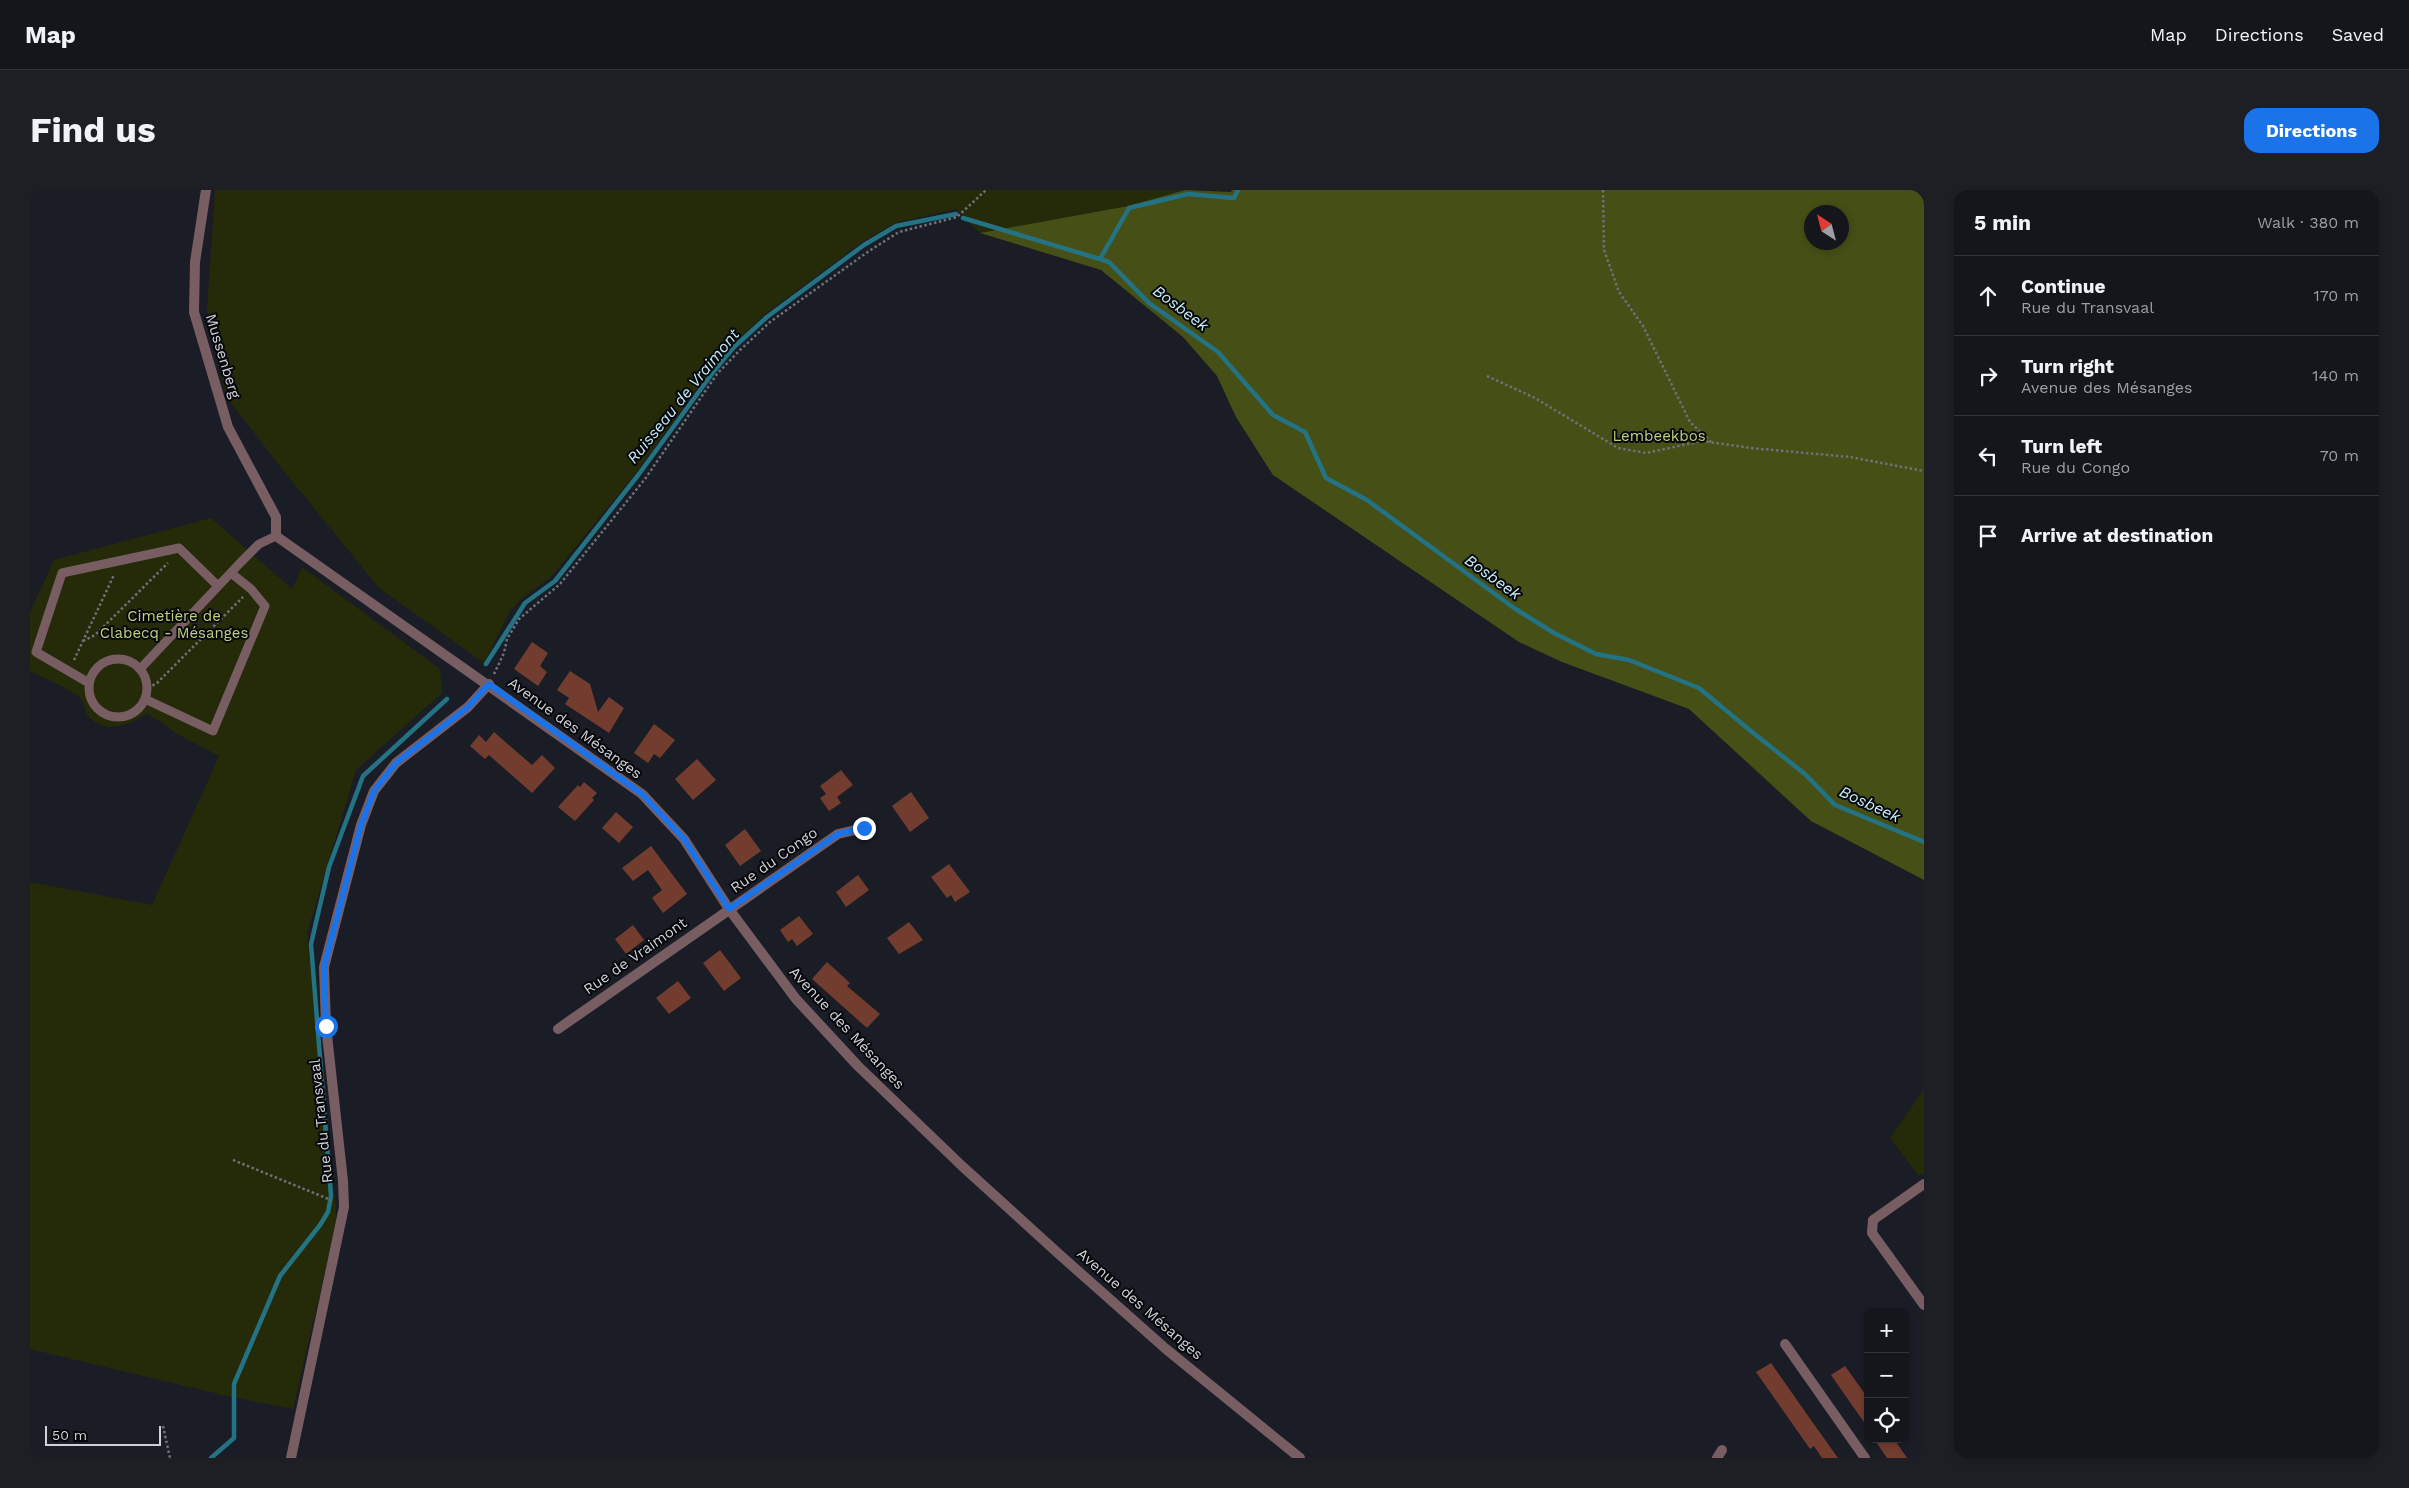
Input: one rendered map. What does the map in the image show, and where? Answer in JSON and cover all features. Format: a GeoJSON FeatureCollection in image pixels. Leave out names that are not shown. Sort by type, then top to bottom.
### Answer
{"type":"FeatureCollection","features":[{"type":"Feature","properties":{"kind":"street","name":"Mussenberg"},"geometry":{"type":"LineString","coordinates":[[206,190],[195,262],[194,312],[228,426],[276,517],[276,536]]}},
{"type":"Feature","properties":{"kind":"street","name":"Avenue des Mésanges"},"geometry":{"type":"LineString","coordinates":[[276,536],[489,684],[642,794],[684,839],[729,909],[796,999],[858,1066],[962,1166],[1166,1349],[1300,1458]]}},
{"type":"Feature","properties":{"kind":"street","name":"Rue du Transvaal"},"geometry":{"type":"LineString","coordinates":[[291,1458],[344,1207],[343,1181],[326,1026],[324,967],[358,835],[374,791],[396,763],[468,707],[489,684]]}},
{"type":"Feature","properties":{"kind":"street","name":"Rue du Congo"},"geometry":{"type":"LineString","coordinates":[[729,909],[838,834],[864,828]]}},
{"type":"Feature","properties":{"kind":"street","name":"Rue de Vraimont"},"geometry":{"type":"LineString","coordinates":[[558,1028],[729,909]]}},
{"type":"Feature","properties":{"kind":"street"},"geometry":{"type":"LineString","coordinates":[[1924,1184],[1873,1220],[1872,1233],[1924,1305]]}},
{"type":"Feature","properties":{"kind":"street"},"geometry":{"type":"LineString","coordinates":[[1786,1344],[1865,1458]]}},
{"type":"Feature","properties":{"kind":"lane"},"geometry":{"type":"LineString","coordinates":[[140,669],[259,544],[276,536]]}},
{"type":"Feature","properties":{"kind":"lane"},"geometry":{"type":"LineString","coordinates":[[90,683],[36,652],[62,573],[180,548],[218,586]]}},
{"type":"Feature","properties":{"kind":"lane"},"geometry":{"type":"LineString","coordinates":[[145,699],[213,731],[264,606],[250,589],[231,573]]}},
{"type":"Feature","properties":{"kind":"lane"},"geometry":{"type":"LineString","coordinates":[[124,659],[140,669],[146,681],[147,689],[145,699],[137,710],[128,715],[109,715],[95,706],[90,696],[90,683],[95,670],[102,664],[111,660],[124,659]]}},
{"type":"Feature","properties":{"kind":"path"},"geometry":{"type":"LineString","coordinates":[[489,684],[504,653],[507,639],[519,619],[560,584],[645,479],[717,374],[738,352],[770,322],[869,251],[899,232],[957,217],[986,190]]}},
{"type":"Feature","properties":{"kind":"path"},"geometry":{"type":"LineString","coordinates":[[1603,190],[1604,250],[1619,292],[1643,326],[1690,422],[1712,443]]}},
{"type":"Feature","properties":{"kind":"path"},"geometry":{"type":"LineString","coordinates":[[1487,376],[1536,398],[1618,448],[1646,453],[1702,441],[1850,457],[1924,471]]}},
{"type":"Feature","properties":{"kind":"path"},"geometry":{"type":"LineString","coordinates":[[83,641],[94,635],[182,550]]}},
{"type":"Feature","properties":{"kind":"path"},"geometry":{"type":"LineString","coordinates":[[69,671],[121,560]]}},
{"type":"Feature","properties":{"kind":"path"},"geometry":{"type":"LineString","coordinates":[[147,689],[157,683],[250,589]]}},
{"type":"Feature","properties":{"kind":"path"},"geometry":{"type":"LineString","coordinates":[[233,1160],[321,1194],[344,1207]]}},
{"type":"Feature","properties":{"kind":"path"},"geometry":{"type":"LineString","coordinates":[[163,1426],[170,1458]]}},
{"type":"Feature","properties":{"kind":"green space"},"geometry":{"type":"Polygon","coordinates":[[[215,190],[1185,190],[1128,206],[980,233],[956,209],[895,223],[862,242],[764,315],[731,346],[711,369],[636,473],[551,577],[522,598],[510,611],[484,663],[379,588],[278,464],[226,396],[207,310],[215,190]]]}},
{"type":"Feature","properties":{"kind":"green space","name":"Lembeekbos"},"geometry":{"type":"Polygon","coordinates":[[[1185,190],[1231,192],[1232,190],[1924,190],[1924,880],[1811,821],[1689,709],[1562,662],[1519,642],[1273,475],[1236,417],[1217,376],[1183,337],[1101,270],[980,233],[1128,206],[1185,190]]]}},
{"type":"Feature","properties":{"kind":"green space","name":"Cimetière de Clabecq - Mésanges"},"geometry":{"type":"Polygon","coordinates":[[[211,518],[292,589],[302,567],[440,669],[442,693],[356,770],[307,933],[337,1219],[293,1409],[227,1396],[30,1349],[30,882],[152,905],[219,756],[179,735],[147,713],[133,721],[116,726],[108,727],[93,721],[87,714],[79,697],[30,671],[30,612],[54,560],[211,518]]]}},
{"type":"Feature","properties":{"kind":"green space"},"geometry":{"type":"Polygon","coordinates":[[[1924,1089],[1924,1175],[1918,1175],[1890,1138],[1924,1089]]]}},
{"type":"Feature","properties":{"kind":"building"},"geometry":{"type":"Polygon","coordinates":[[[532,642],[548,653],[540,666],[547,672],[538,686],[514,669],[532,642]]]}},
{"type":"Feature","properties":{"kind":"building"},"geometry":{"type":"Polygon","coordinates":[[[570,671],[590,684],[598,712],[609,697],[624,708],[609,733],[565,704],[569,698],[557,690],[570,671]]]}},
{"type":"Feature","properties":{"kind":"building"},"geometry":{"type":"Polygon","coordinates":[[[654,724],[675,740],[660,758],[654,754],[648,763],[634,753],[654,724]]]}},
{"type":"Feature","properties":{"kind":"building"},"geometry":{"type":"Polygon","coordinates":[[[494,732],[532,765],[542,755],[555,768],[532,793],[489,755],[485,759],[470,746],[479,735],[486,742],[494,732]]]}},
{"type":"Feature","properties":{"kind":"building"},"geometry":{"type":"Polygon","coordinates":[[[697,759],[716,780],[693,800],[675,779],[697,759]]]}},
{"type":"Feature","properties":{"kind":"building"},"geometry":{"type":"Polygon","coordinates":[[[841,770],[853,785],[837,797],[841,803],[829,811],[820,798],[826,794],[820,786],[841,770]]]}},
{"type":"Feature","properties":{"kind":"building"},"geometry":{"type":"Polygon","coordinates":[[[584,782],[597,793],[592,798],[594,800],[575,821],[558,807],[578,785],[580,787],[584,782]]]}},
{"type":"Feature","properties":{"kind":"building"},"geometry":{"type":"Polygon","coordinates":[[[911,792],[929,818],[910,832],[892,806],[911,792]]]}},
{"type":"Feature","properties":{"kind":"building"},"geometry":{"type":"Polygon","coordinates":[[[616,812],[633,827],[619,843],[602,828],[616,812]]]}},
{"type":"Feature","properties":{"kind":"building"},"geometry":{"type":"Polygon","coordinates":[[[745,829],[761,851],[740,866],[725,845],[745,829]]]}},
{"type":"Feature","properties":{"kind":"building"},"geometry":{"type":"Polygon","coordinates":[[[651,846],[687,894],[663,913],[652,898],[662,890],[648,870],[633,881],[622,868],[651,846]]]}},
{"type":"Feature","properties":{"kind":"building"},"geometry":{"type":"Polygon","coordinates":[[[949,864],[970,892],[955,902],[951,895],[947,898],[931,877],[949,864]]]}},
{"type":"Feature","properties":{"kind":"building"},"geometry":{"type":"Polygon","coordinates":[[[858,875],[869,890],[846,907],[836,892],[858,875]]]}},
{"type":"Feature","properties":{"kind":"building"},"geometry":{"type":"Polygon","coordinates":[[[799,916],[813,934],[797,946],[792,939],[788,942],[780,930],[799,916]]]}},
{"type":"Feature","properties":{"kind":"building"},"geometry":{"type":"Polygon","coordinates":[[[909,922],[923,940],[899,954],[887,938],[909,922]]]}},
{"type":"Feature","properties":{"kind":"building"},"geometry":{"type":"Polygon","coordinates":[[[633,925],[644,940],[626,954],[615,939],[633,925]]]}},
{"type":"Feature","properties":{"kind":"building"},"geometry":{"type":"Polygon","coordinates":[[[720,950],[741,978],[724,991],[703,963],[720,950]]]}},
{"type":"Feature","properties":{"kind":"building"},"geometry":{"type":"Polygon","coordinates":[[[827,962],[850,983],[847,986],[880,1014],[867,1028],[812,979],[827,962]]]}},
{"type":"Feature","properties":{"kind":"building"},"geometry":{"type":"Polygon","coordinates":[[[678,981],[691,998],[669,1014],[656,998],[678,981]]]}},
{"type":"Feature","properties":{"kind":"building"},"geometry":{"type":"Polygon","coordinates":[[[1771,1363],[1838,1458],[1822,1458],[1814,1446],[1810,1449],[1756,1372],[1771,1363]]]}},
{"type":"Feature","properties":{"kind":"building"},"geometry":{"type":"Polygon","coordinates":[[[1845,1366],[1864,1392],[1864,1422],[1831,1375],[1845,1366]]]}},
{"type":"Feature","properties":{"kind":"building"},"geometry":{"type":"Polygon","coordinates":[[[1877,1443],[1897,1443],[1907,1458],[1887,1458],[1877,1443]]]}},
{"type":"Feature","properties":{"kind":"waterway","name":"Ruisseau de Vraimont"},"geometry":{"type":"LineString","coordinates":[[963,218],[1100,259],[1129,208],[1188,194],[1234,198],[1238,190]]}},
{"type":"Feature","properties":{"kind":"waterway","name":"Ruisseau de Vraimont"},"geometry":{"type":"LineString","coordinates":[[486,664],[525,603],[555,581],[639,474],[733,348],[767,317],[864,245],[896,226],[956,214]]}},
{"type":"Feature","properties":{"kind":"waterway","name":"Bosbeek"},"geometry":{"type":"LineString","coordinates":[[1100,259],[1109,262],[1149,303],[1218,352],[1273,415],[1305,432],[1326,478],[1367,500],[1514,608],[1554,633],[1596,654],[1629,660],[1699,688],[1805,774],[1835,805],[1924,842]]}},
{"type":"Feature","properties":{"kind":"waterway","name":"Ruisseau de Vraimont"},"geometry":{"type":"LineString","coordinates":[[211,1458],[234,1438],[234,1384],[280,1276],[328,1212],[331,1196],[311,944],[329,867],[363,776],[447,699]]}},
{"type":"Feature","properties":{"kind":"route"},"geometry":{"type":"LineString","coordinates":[[326,1026],[324,967],[329,940],[361,825],[374,791],[396,763],[468,707],[489,684],[642,794],[684,839],[729,909],[838,834],[864,828]]}}]}
